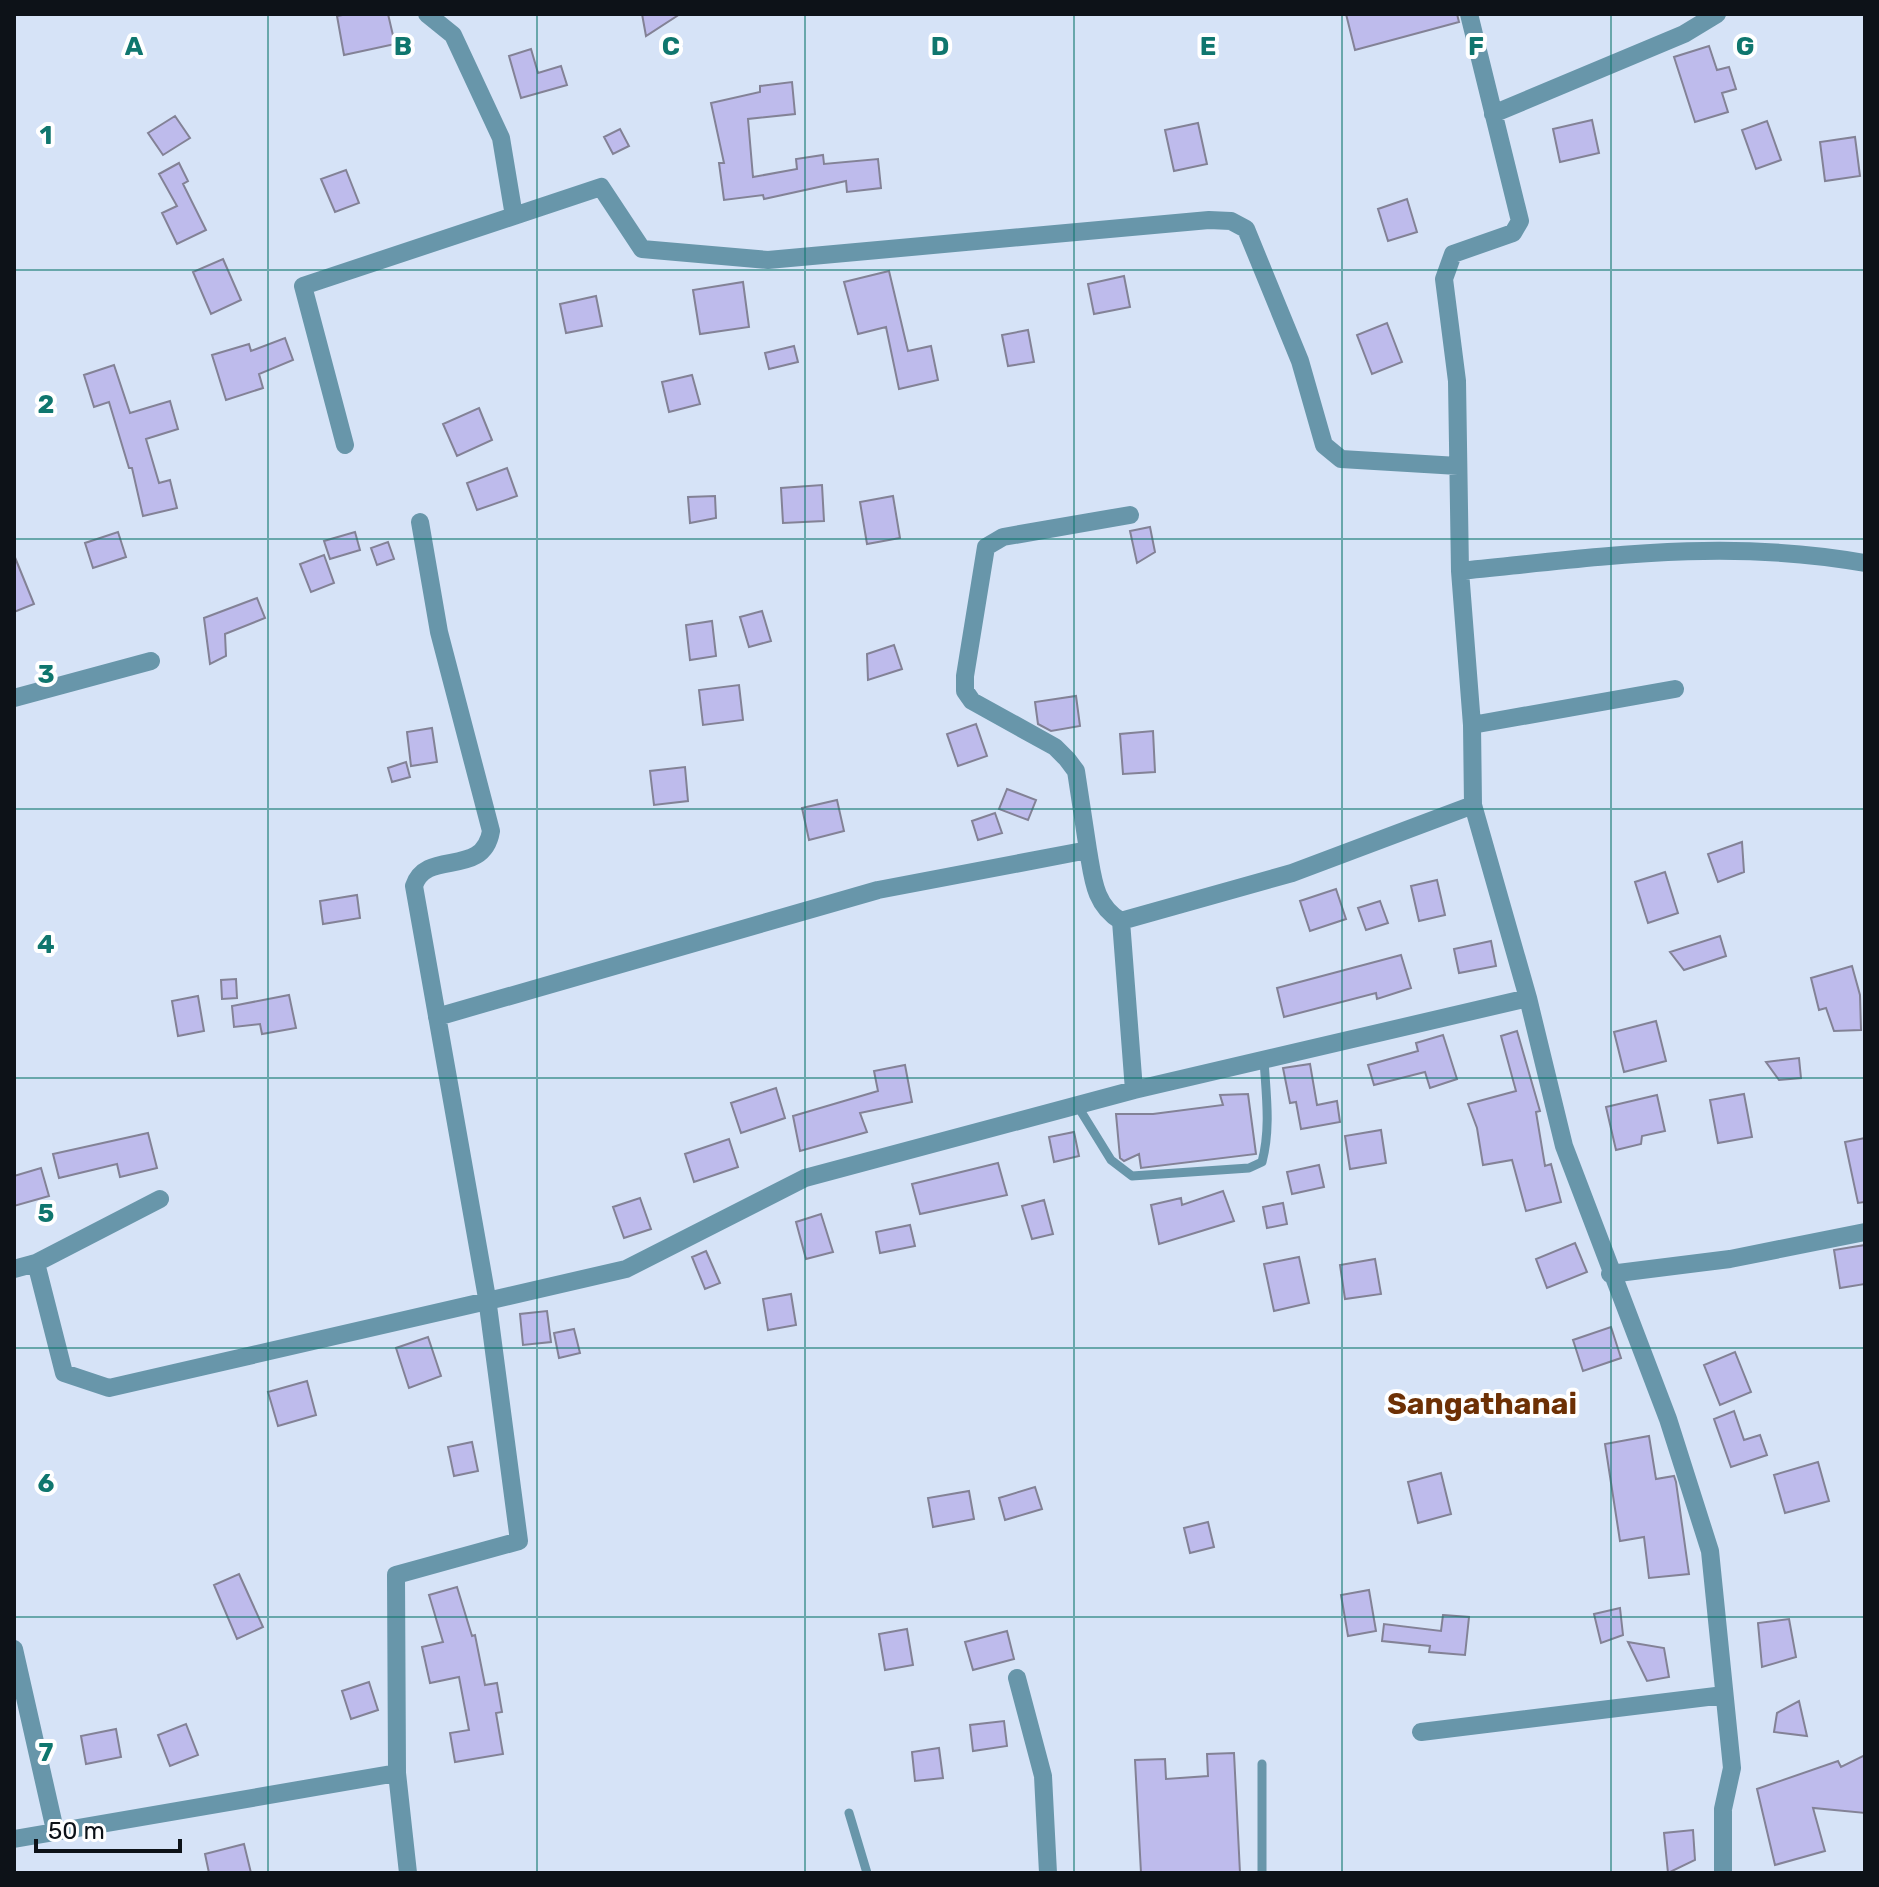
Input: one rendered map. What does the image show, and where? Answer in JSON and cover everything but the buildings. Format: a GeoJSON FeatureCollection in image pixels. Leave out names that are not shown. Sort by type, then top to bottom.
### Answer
{"type":"FeatureCollection","features":[{"type":"Feature","properties":{"kind":"street"},"geometry":{"type":"LineString","coordinates":[[427,14],[453,35],[501,138],[514,216]]}},
{"type":"Feature","properties":{"kind":"street"},"geometry":{"type":"LineString","coordinates":[[1469,14],[1520,221],[1513,233],[1453,254],[1444,279],[1457,381],[1460,571],[1472,725],[1473,805],[1528,998],[1564,1146],[1610,1274],[1668,1419],[1710,1551],[1732,1768],[1723,1809],[1723,1873]]}},
{"type":"Feature","properties":{"kind":"street"},"geometry":{"type":"LineString","coordinates":[[1493,114],[1684,34],[1717,14]]}},
{"type":"Feature","properties":{"kind":"street"},"geometry":{"type":"LineString","coordinates":[[345,445],[303,286],[601,187],[642,249],[768,260],[1209,220],[1231,221],[1246,229],[1300,361],[1324,445],[1341,459],[1458,466]]}},
{"type":"Feature","properties":{"kind":"street"},"geometry":{"type":"LineString","coordinates":[[1130,515],[1003,537],[986,547],[965,676],[965,691],[972,701],[1055,747],[1076,771],[1097,895],[1108,913],[1121,921],[1292,873],[1473,805]]}},
{"type":"Feature","properties":{"kind":"street"},"geometry":{"type":"LineString","coordinates":[[408,1873],[397,1773],[396,1575],[519,1541],[487,1298],[414,886],[417,876],[425,870],[480,856],[489,846],[491,831],[439,632],[420,522]]}},
{"type":"Feature","properties":{"kind":"street"},"geometry":{"type":"LineString","coordinates":[[1460,571],[1680,549],[1803,552],[1865,563]]}},
{"type":"Feature","properties":{"kind":"street"},"geometry":{"type":"LineString","coordinates":[[14,698],[151,661]]}},
{"type":"Feature","properties":{"kind":"street"},"geometry":{"type":"LineString","coordinates":[[1472,725],[1675,689]]}},
{"type":"Feature","properties":{"kind":"street"},"geometry":{"type":"LineString","coordinates":[[437,1017],[878,890],[1088,850]]}},
{"type":"Feature","properties":{"kind":"street"},"geometry":{"type":"LineString","coordinates":[[1121,921],[1134,1090]]}},
{"type":"Feature","properties":{"kind":"street"},"geometry":{"type":"LineString","coordinates":[[36,1263],[64,1373],[109,1388],[487,1298],[626,1269],[805,1178],[1134,1090],[1528,998]]}},
{"type":"Feature","properties":{"kind":"street"},"geometry":{"type":"LineString","coordinates":[[14,1269],[36,1263],[160,1199]]}},
{"type":"Feature","properties":{"kind":"street"},"geometry":{"type":"LineString","coordinates":[[1610,1274],[1730,1259],[1865,1232]]}},
{"type":"Feature","properties":{"kind":"street"},"geometry":{"type":"LineString","coordinates":[[14,1649],[55,1830]]}},
{"type":"Feature","properties":{"kind":"street"},"geometry":{"type":"LineString","coordinates":[[1017,1678],[1043,1776],[1048,1873]]}},
{"type":"Feature","properties":{"kind":"street"},"geometry":{"type":"LineString","coordinates":[[1421,1732],[1724,1695]]}},
{"type":"Feature","properties":{"kind":"street"},"geometry":{"type":"LineString","coordinates":[[14,1839],[397,1773]]}},
{"type":"Feature","properties":{"kind":"lane"},"geometry":{"type":"LineString","coordinates":[[1077,1105],[1111,1160],[1132,1176],[1249,1168],[1262,1162],[1265,1151],[1268,1118],[1264,1060]]}},
{"type":"Feature","properties":{"kind":"lane"},"geometry":{"type":"LineString","coordinates":[[1262,1764],[1262,1873]]}},
{"type":"Feature","properties":{"kind":"lane"},"geometry":{"type":"LineString","coordinates":[[849,1813],[867,1873]]}},
{"type":"Feature","properties":{"kind":"district","name":"Sangathanai"},"geometry":{"type":"Point","coordinates":[1482,1404]}}]}
